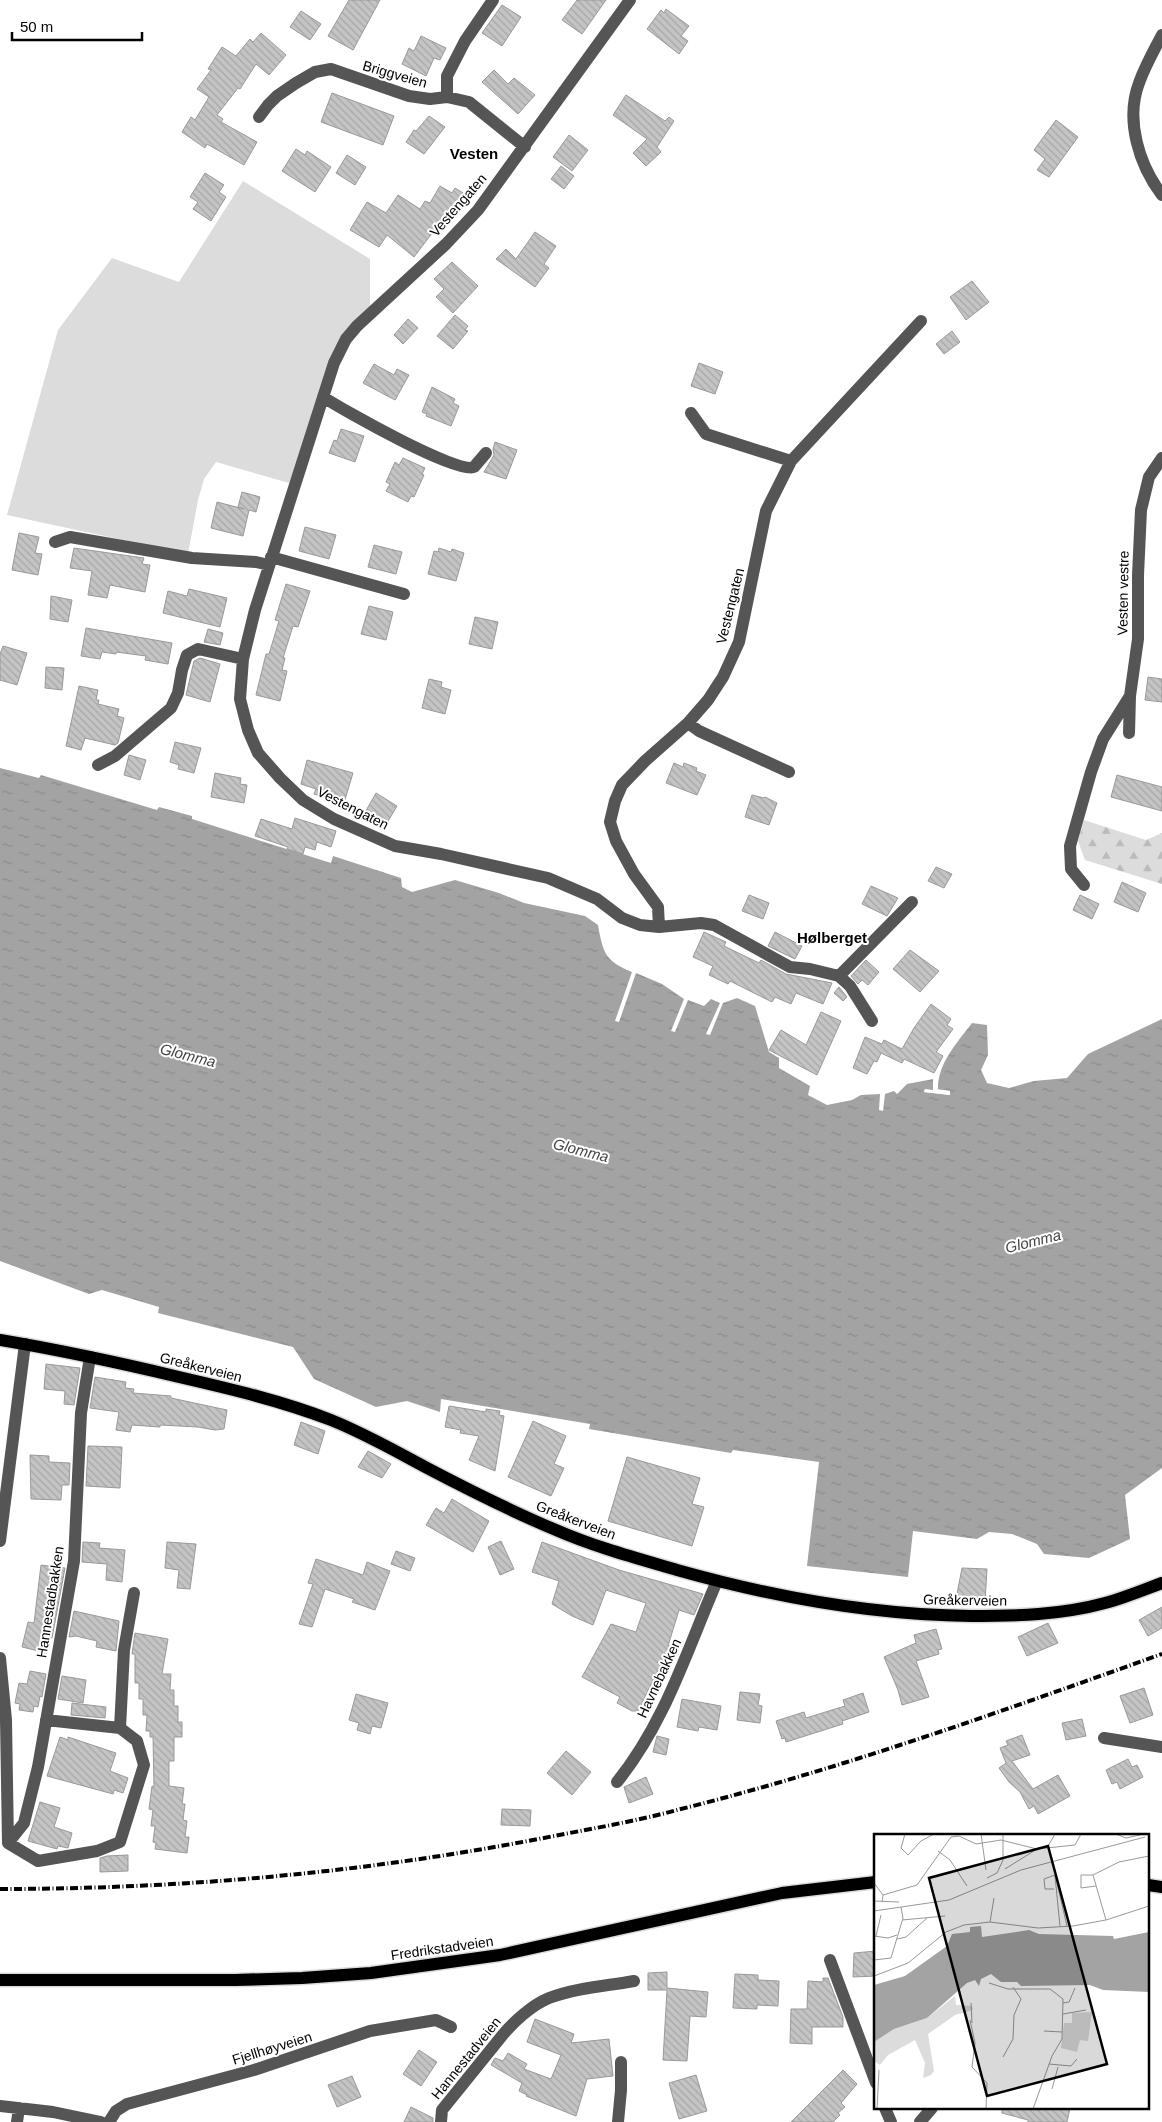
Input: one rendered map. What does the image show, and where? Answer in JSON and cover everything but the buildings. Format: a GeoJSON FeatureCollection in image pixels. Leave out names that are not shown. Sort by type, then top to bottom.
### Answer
{"type":"FeatureCollection","features":[{"type":"Feature","properties":{"kind":"main road","name":"Greåkerveien"},"geometry":{"type":"LineString","coordinates":[[0,1340],[90,1357],[225,1387],[298,1408],[362,1433],[506,1508],[559,1532],[605,1549],[717,1581],[781,1595],[876,1610],[920,1614],[1005,1616],[1052,1613],[1104,1603],[1162,1583]]}},
{"type":"Feature","properties":{"kind":"main road","name":"Fredrikstadveien"},"geometry":{"type":"LineString","coordinates":[[2,1979],[235,1980],[371,1973],[500,1955],[782,1893],[874,1882]]}},
{"type":"Feature","properties":{"kind":"street"},"geometry":{"type":"LineString","coordinates":[[447,97],[447,76],[465,41],[493,0]]}},
{"type":"Feature","properties":{"kind":"street","name":"Vestengaten"},"geometry":{"type":"LineString","coordinates":[[630,0],[525,147],[471,216],[446,244],[346,338],[334,363],[255,610],[244,659],[240,699],[248,730],[258,753],[303,800],[334,819],[395,846],[441,854],[548,878],[597,899],[622,918],[640,925],[659,927],[701,923],[714,925],[790,967],[810,969],[839,976]]}},
{"type":"Feature","properties":{"kind":"street"},"geometry":{"type":"LineString","coordinates":[[1162,35],[1138,84],[1134,104],[1137,142],[1144,163],[1162,195]]}},
{"type":"Feature","properties":{"kind":"street","name":"Briggveien"},"geometry":{"type":"LineString","coordinates":[[260,117],[268,105],[296,83],[314,72],[331,69],[409,96],[430,99],[447,97],[469,102],[525,147]]}},
{"type":"Feature","properties":{"kind":"street","name":"Vestengaten"},"geometry":{"type":"LineString","coordinates":[[659,927],[658,907],[634,874],[616,840],[610,822],[615,801],[622,785],[688,723],[708,700],[723,676],[739,642],[766,510],[791,462],[921,321]]}},
{"type":"Feature","properties":{"kind":"street"},"geometry":{"type":"LineString","coordinates":[[323,397],[339,408],[406,442],[463,468],[474,466],[486,453]]}},
{"type":"Feature","properties":{"kind":"street"},"geometry":{"type":"LineString","coordinates":[[691,413],[706,434],[791,462]]}},
{"type":"Feature","properties":{"kind":"street","name":"Vesten vestre"},"geometry":{"type":"LineString","coordinates":[[1129,733],[1130,696],[1138,639],[1141,510],[1149,477],[1162,458]]}},
{"type":"Feature","properties":{"kind":"street"},"geometry":{"type":"LineString","coordinates":[[55,542],[70,537],[192,558],[256,562],[270,561],[404,594]]}},
{"type":"Feature","properties":{"kind":"street"},"geometry":{"type":"LineString","coordinates":[[98,764],[116,756],[171,708],[178,693],[187,655],[198,649],[244,659]]}},
{"type":"Feature","properties":{"kind":"street"},"geometry":{"type":"LineString","coordinates":[[1084,886],[1071,869],[1070,846],[1091,772],[1103,740],[1130,696]]}},
{"type":"Feature","properties":{"kind":"street"},"geometry":{"type":"LineString","coordinates":[[688,723],[699,731],[789,772]]}},
{"type":"Feature","properties":{"kind":"street"},"geometry":{"type":"LineString","coordinates":[[872,1021],[850,986],[839,976],[912,902]]}},
{"type":"Feature","properties":{"kind":"street"},"geometry":{"type":"LineString","coordinates":[[0,1541],[25,1344]]}},
{"type":"Feature","properties":{"kind":"street","name":"Hannestadbakken"},"geometry":{"type":"LineString","coordinates":[[8,1843],[24,1823],[46,1720],[74,1561],[81,1413],[90,1357]]}},
{"type":"Feature","properties":{"kind":"street","name":"Havnebakken"},"geometry":{"type":"LineString","coordinates":[[617,1782],[642,1748],[651,1731],[683,1666],[717,1581]]}},
{"type":"Feature","properties":{"kind":"street"},"geometry":{"type":"LineString","coordinates":[[120,1728],[124,1650],[134,1593]]}},
{"type":"Feature","properties":{"kind":"street"},"geometry":{"type":"LineString","coordinates":[[0,1658],[6,1720],[8,1843],[38,1861],[97,1851],[120,1842],[144,1765],[137,1742],[120,1728],[46,1720]]}},
{"type":"Feature","properties":{"kind":"street"},"geometry":{"type":"LineString","coordinates":[[1104,1738],[1162,1747]]}},
{"type":"Feature","properties":{"kind":"street"},"geometry":{"type":"LineString","coordinates":[[830,1960],[872,2059]]}},
{"type":"Feature","properties":{"kind":"street","name":"Hannestadveien"},"geometry":{"type":"LineString","coordinates":[[441,2122],[442,2110],[508,2028],[532,2008],[548,1998],[634,1981]]}},
{"type":"Feature","properties":{"kind":"street","name":"Fjellhøyveien"},"geometry":{"type":"LineString","coordinates":[[109,2122],[116,2112],[127,2104],[254,2070],[370,2031],[436,2020],[451,2027]]}},
{"type":"Feature","properties":{"kind":"street"},"geometry":{"type":"LineString","coordinates":[[618,2122],[622,2090],[621,2062]]}},
{"type":"Feature","properties":{"kind":"street"},"geometry":{"type":"LineString","coordinates":[[0,2106],[52,2112],[100,2122]]}},
{"type":"Feature","properties":{"kind":"street"},"geometry":{"type":"LineString","coordinates":[[17,2122],[19,2108]]}},
{"type":"Feature","properties":{"kind":"street"},"geometry":{"type":"LineString","coordinates":[[887,2110],[891,2122]]}},
{"type":"Feature","properties":{"kind":"street"},"geometry":{"type":"LineString","coordinates":[[920,2122],[930,2110]]}},
{"type":"Feature","properties":{"kind":"green space"},"geometry":{"type":"Polygon","coordinates":[[[243,181],[370,259],[370,314],[334,363],[289,483],[216,462],[204,479],[188,554],[7,515],[58,330],[112,258],[179,282],[243,181]]]}},
{"type":"Feature","properties":{"kind":"green space"},"geometry":{"type":"Polygon","coordinates":[[[1084,820],[1146,840],[1162,833],[1162,884],[1085,860],[1078,841],[1084,820]]]}},
{"type":"Feature","properties":{"kind":"water","name":"Glomma"},"geometry":{"type":"Polygon","coordinates":[[[0,768],[39,778],[41,775],[157,810],[159,807],[192,816],[192,819],[331,863],[333,856],[401,878],[402,887],[412,892],[455,880],[499,893],[524,903],[585,916],[598,925],[604,949],[611,960],[632,972],[615,1021],[619,1022],[636,973],[662,984],[684,999],[671,1031],[675,1032],[688,1000],[704,1006],[711,999],[720,1003],[706,1034],[710,1035],[723,1003],[737,998],[755,1006],[769,1052],[779,1058],[779,1068],[810,1086],[808,1095],[827,1105],[852,1100],[861,1095],[880,1094],[879,1110],[883,1111],[885,1094],[894,1091],[897,1094],[907,1084],[933,1079],[933,1090],[925,1089],[924,1092],[950,1095],[950,1091],[938,1090],[941,1071],[954,1046],[972,1023],[987,1025],[988,1055],[981,1070],[987,1083],[1009,1088],[1034,1081],[1067,1078],[1088,1054],[1162,1019],[1162,1468],[1125,1495],[1130,1539],[1089,1558],[1044,1554],[1037,1544],[1012,1534],[989,1532],[977,1539],[913,1531],[908,1577],[807,1566],[819,1462],[733,1450],[731,1453],[589,1429],[590,1424],[441,1399],[440,1412],[407,1401],[376,1407],[314,1379],[293,1347],[158,1313],[159,1307],[102,1290],[89,1294],[0,1261],[0,768]]]}},
{"type":"Feature","properties":{"kind":"pier"},"geometry":{"type":"Polygon","coordinates":[[[937,1077],[936,1089],[950,1091],[950,1095],[924,1092],[925,1090],[933,1090],[933,1078],[937,1077]]]}},
{"type":"Feature","properties":{"kind":"railway"},"geometry":{"type":"LineString","coordinates":[[0,1889],[139,1886],[209,1882],[347,1869],[485,1849],[616,1824],[739,1794],[861,1758],[982,1718],[1162,1654]]}},
{"type":"Feature","properties":{"kind":"district","name":"Vesten"},"geometry":{"type":"Point","coordinates":[474,153]}},
{"type":"Feature","properties":{"kind":"district","name":"Hølberget"},"geometry":{"type":"Point","coordinates":[832,937]}}]}
